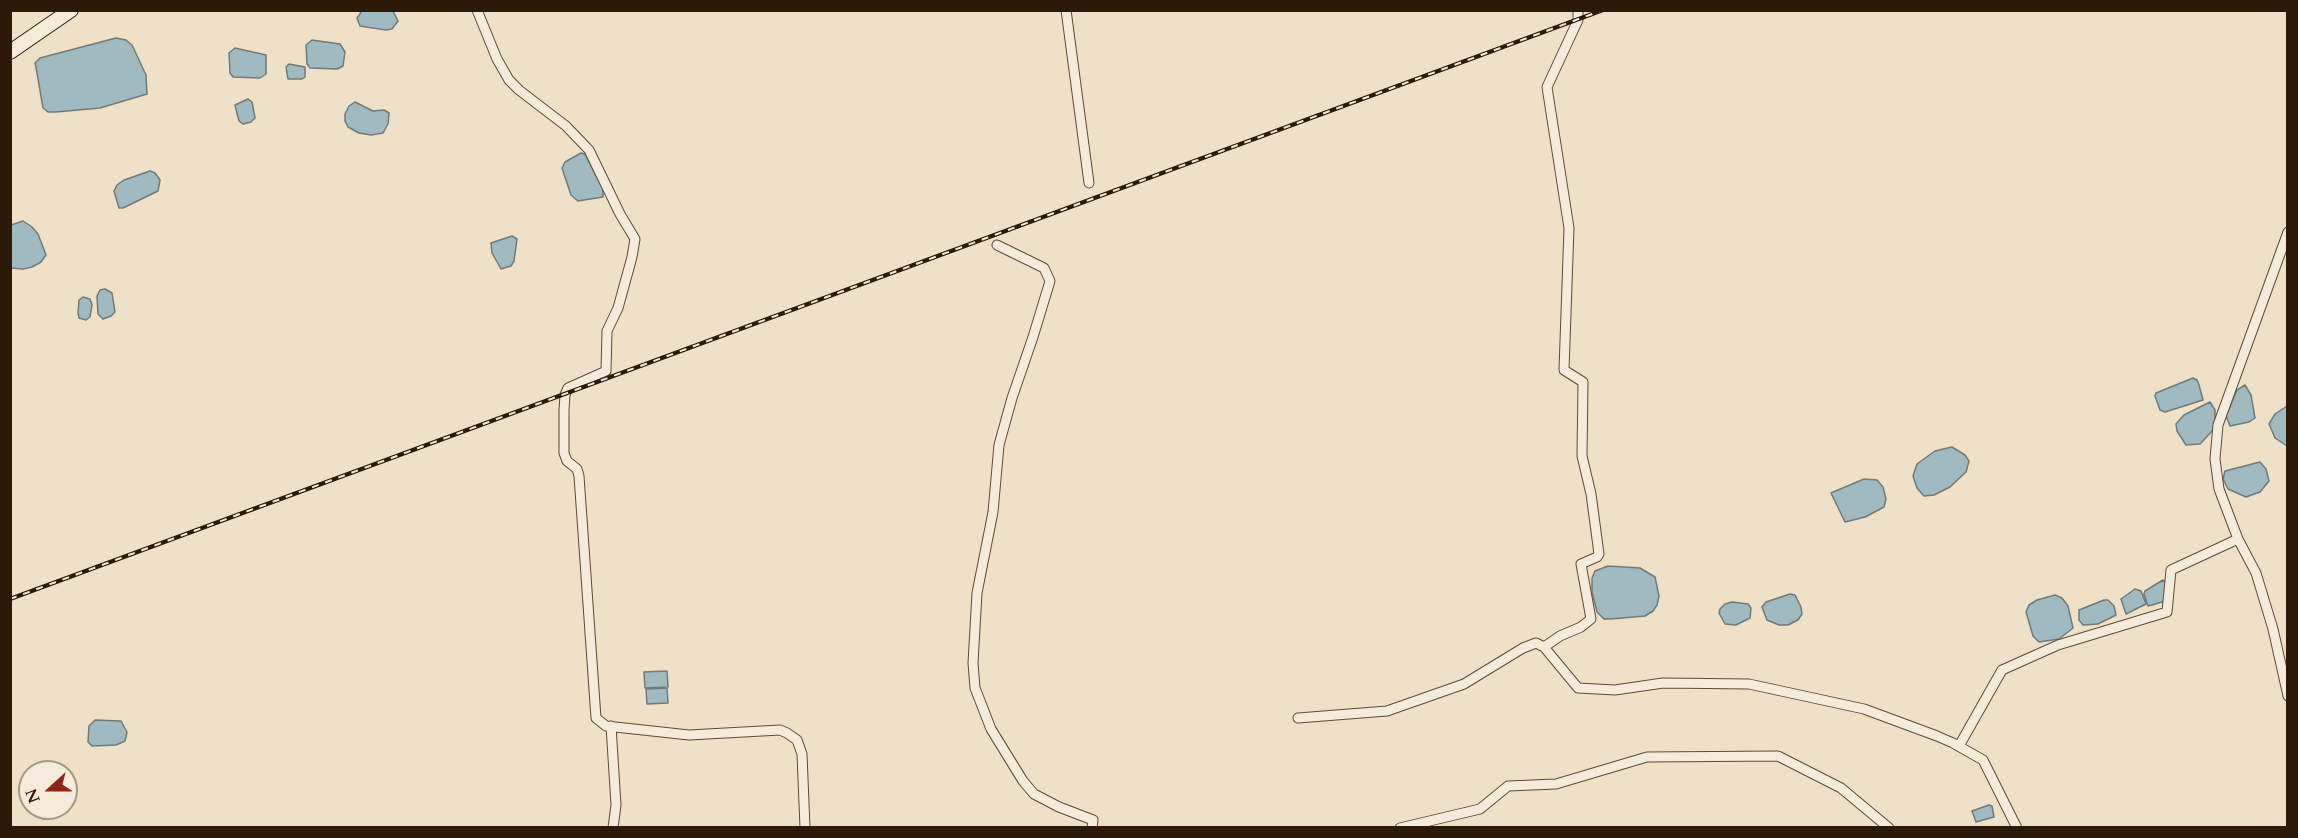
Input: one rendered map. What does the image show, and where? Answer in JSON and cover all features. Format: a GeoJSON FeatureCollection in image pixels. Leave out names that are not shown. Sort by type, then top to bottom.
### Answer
{"type":"FeatureCollection","features":[{"type":"Feature","properties":{"kind":"main road"},"geometry":{"type":"LineString","coordinates":[[10,52],[71,10]]}},
{"type":"Feature","properties":{"kind":"street"},"geometry":{"type":"LineString","coordinates":[[477,10],[497,59],[510,80],[519,90],[566,126],[589,150],[634,239],[632,257],[618,308],[608,331],[606,371],[568,388],[565,395],[564,453],[567,461],[577,469],[579,476],[593,707],[598,720],[611,726],[697,736],[780,730],[787,733],[797,740],[802,754],[805,828]]}},
{"type":"Feature","properties":{"kind":"street"},"geometry":{"type":"LineString","coordinates":[[1066,10],[1089,183]]}},
{"type":"Feature","properties":{"kind":"street"},"geometry":{"type":"LineString","coordinates":[[1544,647],[1591,619],[1581,564],[1596,558],[1599,554],[1591,494],[1582,456],[1583,382],[1564,370],[1569,228],[1546,87],[1578,20],[1578,10]]}},
{"type":"Feature","properties":{"kind":"street"},"geometry":{"type":"LineString","coordinates":[[2288,232],[2218,425],[2215,459],[2219,489],[2238,539],[2256,573],[2273,630],[2288,696]]}},
{"type":"Feature","properties":{"kind":"street"},"geometry":{"type":"LineString","coordinates":[[997,245],[1044,268],[1050,281],[999,445],[993,513],[977,593],[973,651],[975,688],[990,729],[1023,781],[1034,794],[1059,807],[1093,820],[1092,828]]}},
{"type":"Feature","properties":{"kind":"street"},"geometry":{"type":"LineString","coordinates":[[1959,746],[2002,670],[2058,645],[2167,612],[2170,570],[2238,539]]}},
{"type":"Feature","properties":{"kind":"street"},"geometry":{"type":"LineString","coordinates":[[1298,718],[1387,711],[1464,684],[1523,648],[1536,643],[1544,647],[1578,688],[1615,690],[1663,683],[1749,684],[1864,709],[1959,746],[1983,760],[2017,828]]}},
{"type":"Feature","properties":{"kind":"street"},"geometry":{"type":"LineString","coordinates":[[611,726],[616,805],[613,828]]}},
{"type":"Feature","properties":{"kind":"street"},"geometry":{"type":"LineString","coordinates":[[1400,828],[1480,809],[1508,786],[1556,784],[1647,757],[1778,756],[1841,788],[1889,828]]}},
{"type":"Feature","properties":{"kind":"water"},"geometry":{"type":"Polygon","coordinates":[[[362,11],[393,11],[398,21],[392,29],[386,30],[360,26],[357,18],[362,11]]]}},
{"type":"Feature","properties":{"kind":"water"},"geometry":{"type":"Polygon","coordinates":[[[116,38],[126,40],[132,45],[146,75],[147,94],[100,108],[48,112],[43,108],[35,63],[40,58],[116,38]]]}},
{"type":"Feature","properties":{"kind":"water"},"geometry":{"type":"Polygon","coordinates":[[[312,40],[340,44],[345,52],[343,66],[337,69],[310,68],[307,64],[306,45],[312,40]]]}},
{"type":"Feature","properties":{"kind":"water"},"geometry":{"type":"Polygon","coordinates":[[[235,48],[266,55],[266,74],[260,78],[233,77],[230,73],[229,53],[235,48]]]}},
{"type":"Feature","properties":{"kind":"water"},"geometry":{"type":"Polygon","coordinates":[[[289,64],[305,67],[305,77],[288,79],[286,67],[289,64]]]}},
{"type":"Feature","properties":{"kind":"water"},"geometry":{"type":"Polygon","coordinates":[[[248,99],[252,102],[255,118],[243,124],[239,121],[235,105],[248,99]]]}},
{"type":"Feature","properties":{"kind":"water"},"geometry":{"type":"Polygon","coordinates":[[[355,102],[373,111],[384,110],[389,113],[388,124],[383,133],[371,135],[359,133],[348,127],[345,114],[349,106],[355,102]]]}},
{"type":"Feature","properties":{"kind":"water"},"geometry":{"type":"Polygon","coordinates":[[[581,153],[585,154],[603,189],[603,197],[578,201],[571,195],[562,168],[565,162],[581,153]]]}},
{"type":"Feature","properties":{"kind":"water"},"geometry":{"type":"Polygon","coordinates":[[[150,171],[155,173],[160,180],[158,191],[119,208],[114,191],[117,185],[124,180],[150,171]]]}},
{"type":"Feature","properties":{"kind":"water"},"geometry":{"type":"Polygon","coordinates":[[[23,221],[38,234],[46,255],[41,262],[32,267],[11,268],[11,225],[23,221]]]}},
{"type":"Feature","properties":{"kind":"water"},"geometry":{"type":"Polygon","coordinates":[[[512,236],[517,239],[514,261],[511,266],[501,269],[492,253],[491,243],[512,236]]]}},
{"type":"Feature","properties":{"kind":"water"},"geometry":{"type":"Polygon","coordinates":[[[105,289],[112,293],[115,312],[103,319],[98,314],[97,296],[100,290],[105,289]]]}},
{"type":"Feature","properties":{"kind":"water"},"geometry":{"type":"Polygon","coordinates":[[[83,297],[90,299],[92,305],[90,317],[86,320],[79,318],[78,313],[79,300],[83,297]]]}},
{"type":"Feature","properties":{"kind":"water"},"geometry":{"type":"Polygon","coordinates":[[[2193,378],[2197,380],[2203,400],[2165,412],[2160,410],[2156,393],[2193,378]]]}},
{"type":"Feature","properties":{"kind":"water"},"geometry":{"type":"Polygon","coordinates":[[[2245,385],[2251,395],[2255,418],[2249,422],[2230,426],[2226,416],[2237,390],[2245,385]]]}},
{"type":"Feature","properties":{"kind":"water"},"geometry":{"type":"Polygon","coordinates":[[[2210,402],[2215,410],[2215,428],[2200,444],[2186,445],[2177,431],[2176,424],[2184,415],[2210,402]]]}},
{"type":"Feature","properties":{"kind":"water"},"geometry":{"type":"Polygon","coordinates":[[[2287,406],[2287,446],[2275,438],[2269,424],[2275,414],[2287,406]]]}},
{"type":"Feature","properties":{"kind":"water"},"geometry":{"type":"Polygon","coordinates":[[[1952,447],[1965,455],[1969,461],[1966,472],[1950,487],[1934,495],[1924,496],[1917,488],[1913,476],[1917,464],[1935,451],[1952,447]]]}},
{"type":"Feature","properties":{"kind":"water"},"geometry":{"type":"Polygon","coordinates":[[[2260,462],[2266,469],[2269,481],[2260,492],[2246,497],[2228,489],[2223,479],[2225,471],[2260,462]]]}},
{"type":"Feature","properties":{"kind":"water"},"geometry":{"type":"Polygon","coordinates":[[[1864,479],[1877,480],[1883,487],[1886,499],[1884,507],[1865,517],[1845,522],[1831,493],[1864,479]]]}},
{"type":"Feature","properties":{"kind":"water"},"geometry":{"type":"Polygon","coordinates":[[[1608,566],[1640,568],[1655,577],[1659,596],[1653,611],[1645,616],[1611,619],[1604,619],[1597,612],[1592,592],[1592,578],[1595,571],[1608,566]]]}},
{"type":"Feature","properties":{"kind":"water"},"geometry":{"type":"Polygon","coordinates":[[[2163,580],[2166,584],[2166,601],[2148,606],[2145,591],[2163,580]]]}},
{"type":"Feature","properties":{"kind":"water"},"geometry":{"type":"Polygon","coordinates":[[[2135,589],[2141,591],[2146,604],[2126,614],[2121,599],[2135,589]]]}},
{"type":"Feature","properties":{"kind":"water"},"geometry":{"type":"Polygon","coordinates":[[[1790,594],[1795,595],[1801,607],[1802,614],[1798,620],[1788,625],[1779,625],[1767,620],[1762,607],[1766,602],[1790,594]]]}},
{"type":"Feature","properties":{"kind":"water"},"geometry":{"type":"Polygon","coordinates":[[[2055,595],[2062,598],[2068,606],[2073,628],[2059,639],[2039,642],[2033,636],[2026,612],[2029,605],[2037,600],[2055,595]]]}},
{"type":"Feature","properties":{"kind":"water"},"geometry":{"type":"Polygon","coordinates":[[[2108,600],[2114,606],[2116,615],[2098,624],[2083,625],[2079,620],[2079,610],[2108,600]]]}},
{"type":"Feature","properties":{"kind":"water"},"geometry":{"type":"Polygon","coordinates":[[[1732,602],[1748,604],[1751,608],[1750,618],[1736,625],[1725,624],[1719,613],[1720,609],[1732,602]]]}},
{"type":"Feature","properties":{"kind":"water"},"geometry":{"type":"Polygon","coordinates":[[[667,671],[668,687],[645,688],[644,672],[667,671]]]}},
{"type":"Feature","properties":{"kind":"water"},"geometry":{"type":"Polygon","coordinates":[[[667,688],[668,703],[647,704],[646,689],[667,688]]]}},
{"type":"Feature","properties":{"kind":"water"},"geometry":{"type":"Polygon","coordinates":[[[95,720],[121,721],[127,732],[125,741],[116,745],[92,746],[88,742],[89,726],[95,720]]]}},
{"type":"Feature","properties":{"kind":"water"},"geometry":{"type":"Polygon","coordinates":[[[1992,806],[1994,817],[1976,822],[1972,811],[1992,806]]]}},
{"type":"Feature","properties":{"kind":"railway"},"geometry":{"type":"LineString","coordinates":[[10,599],[1603,10]]}}]}
